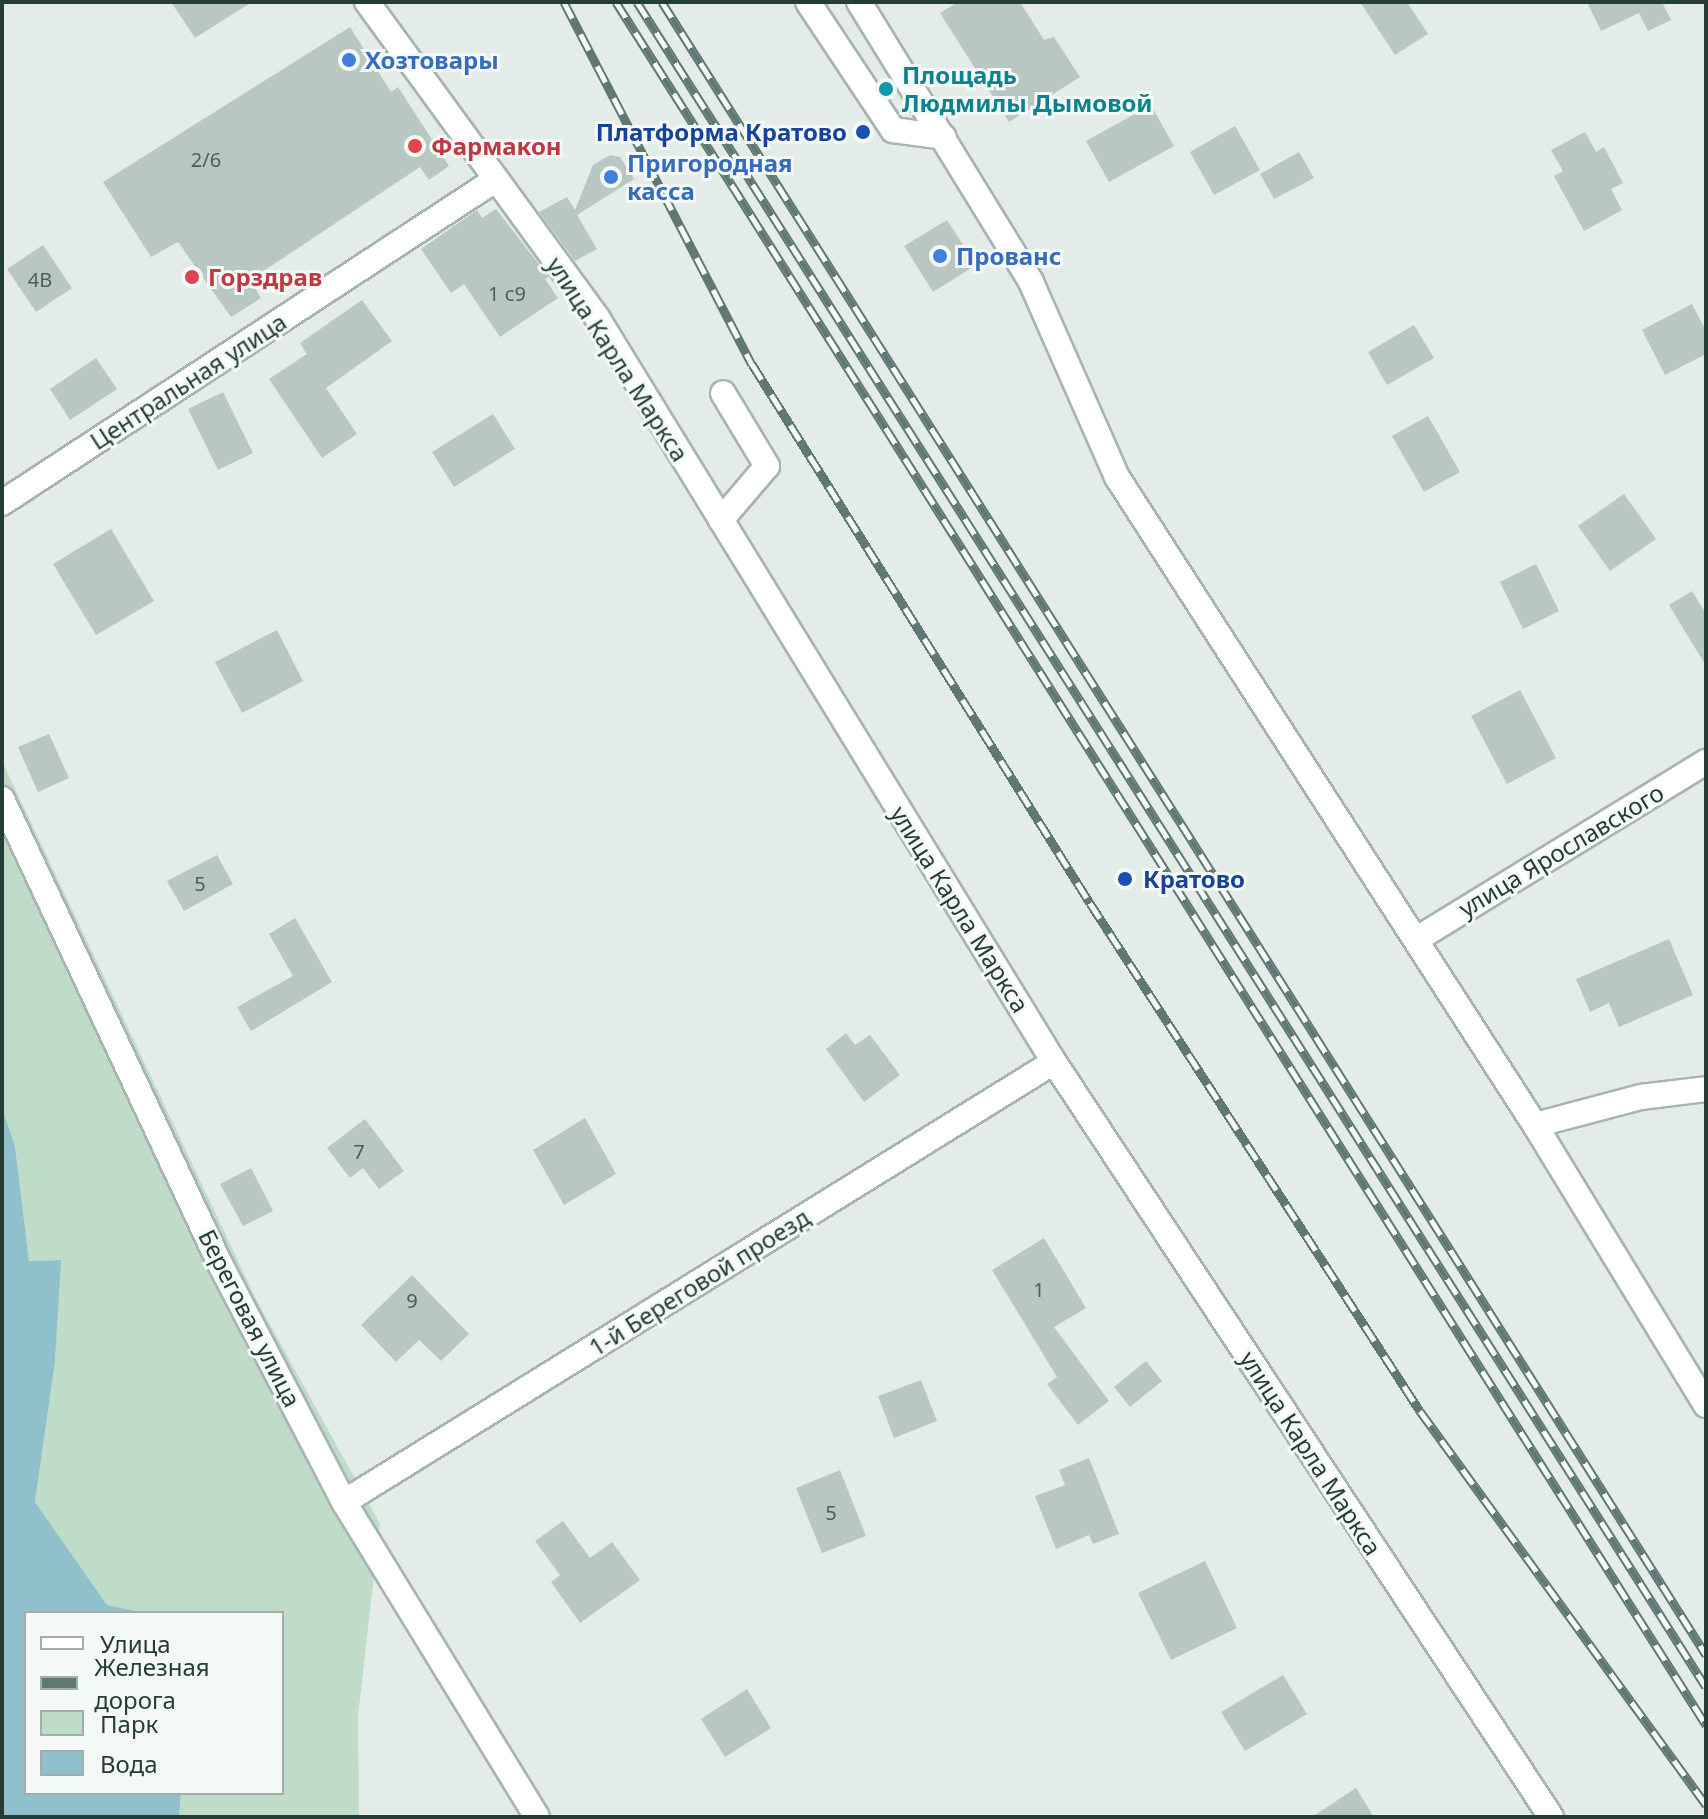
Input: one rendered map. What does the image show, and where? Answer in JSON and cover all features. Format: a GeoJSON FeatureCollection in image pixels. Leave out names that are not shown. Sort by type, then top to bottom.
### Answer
{"type":"FeatureCollection","features":[{"type":"Feature","properties":{"kind":"street","name":"улица Карла Маркса"},"geometry":{"type":"LineString","coordinates":[[367,2],[598,319],[1054,1062],[1551,1817]]}},
{"type":"Feature","properties":{"kind":"street"},"geometry":{"type":"LineString","coordinates":[[808,2],[893,130],[944,137]]}},
{"type":"Feature","properties":{"kind":"street"},"geometry":{"type":"LineString","coordinates":[[859,2],[1031,282],[1117,477],[1417,939],[1706,1405]]}},
{"type":"Feature","properties":{"kind":"street","name":"Центральная улица"},"geometry":{"type":"LineString","coordinates":[[2,503],[495,180]]}},
{"type":"Feature","properties":{"kind":"street"},"geometry":{"type":"LineString","coordinates":[[721,520],[767,466],[723,393]]}},
{"type":"Feature","properties":{"kind":"street","name":"улица Ярославского"},"geometry":{"type":"LineString","coordinates":[[1417,939],[1706,762]]}},
{"type":"Feature","properties":{"kind":"street","name":"Береговая улица"},"geometry":{"type":"LineString","coordinates":[[2,799],[219,1262],[344,1502],[537,1817]]}},
{"type":"Feature","properties":{"kind":"street","name":"1-й Береговой проезд"},"geometry":{"type":"LineString","coordinates":[[344,1502],[1054,1062]]}},
{"type":"Feature","properties":{"kind":"street"},"geometry":{"type":"LineString","coordinates":[[1535,1125],[1641,1097],[1706,1089]]}},
{"type":"Feature","properties":{"kind":"green space"},"geometry":{"type":"Polygon","coordinates":[[[2,761],[257,1301],[380,1524],[358,1716],[359,1817],[179,1817],[181,1795],[284,1795],[284,1611],[136,1611],[107,1605],[35,1502],[55,1362],[60,1260],[29,1261],[15,1146],[2,1108],[2,761]]]}},
{"type":"Feature","properties":{"kind":"water"},"geometry":{"type":"Polygon","coordinates":[[[2,1108],[15,1146],[29,1261],[61,1260],[55,1362],[35,1502],[107,1605],[136,1611],[24,1611],[24,1795],[181,1795],[179,1817],[2,1817],[2,1108]]]}},
{"type":"Feature","properties":{"kind":"building"},"geometry":{"type":"Polygon","coordinates":[[[171,2],[252,2],[195,38],[171,2]]]}},
{"type":"Feature","properties":{"kind":"building"},"geometry":{"type":"Polygon","coordinates":[[[958,2],[1020,2],[1044,40],[1054,37],[1080,77],[1009,122],[940,13],[958,2]]]}},
{"type":"Feature","properties":{"kind":"building"},"geometry":{"type":"Polygon","coordinates":[[[1360,2],[1407,2],[1428,34],[1395,55],[1360,2]]]}},
{"type":"Feature","properties":{"kind":"building"},"geometry":{"type":"Polygon","coordinates":[[[1587,2],[1662,2],[1671,20],[1648,31],[1639,13],[1601,31],[1587,2]]]}},
{"type":"Feature","properties":{"kind":"building"},"geometry":{"type":"Polygon","coordinates":[[[350,27],[391,92],[398,87],[449,166],[429,180],[420,167],[250,280],[261,298],[231,317],[178,242],[151,257],[103,182],[350,27]]]}},
{"type":"Feature","properties":{"kind":"building"},"geometry":{"type":"Polygon","coordinates":[[[1151,105],[1174,146],[1109,182],[1086,141],[1151,105]]]}},
{"type":"Feature","properties":{"kind":"building"},"geometry":{"type":"Polygon","coordinates":[[[1235,126],[1260,170],[1214,195],[1190,152],[1235,126]]]}},
{"type":"Feature","properties":{"kind":"building"},"geometry":{"type":"Polygon","coordinates":[[[1585,132],[1596,152],[1604,147],[1623,183],[1611,189],[1622,210],[1584,231],[1554,176],[1563,171],[1551,150],[1585,132]]]}},
{"type":"Feature","properties":{"kind":"building"},"geometry":{"type":"Polygon","coordinates":[[[1299,152],[1314,178],[1274,199],[1260,174],[1299,152]]]}},
{"type":"Feature","properties":{"kind":"building"},"geometry":{"type":"Polygon","coordinates":[[[610,155],[620,157],[634,179],[577,215],[597,249],[575,261],[539,212],[567,197],[575,210],[593,165],[610,155]]]}},
{"type":"Feature","properties":{"kind":"building"},"geometry":{"type":"Polygon","coordinates":[[[496,209],[549,277],[545,279],[558,298],[500,337],[464,284],[451,293],[421,249],[477,210],[482,218],[496,209]]]}},
{"type":"Feature","properties":{"kind":"building","name":"Прованс"},"geometry":{"type":"Polygon","coordinates":[[[947,220],[976,265],[933,292],[904,246],[947,220]]]}},
{"type":"Feature","properties":{"kind":"building"},"geometry":{"type":"Polygon","coordinates":[[[43,245],[72,288],[36,312],[7,269],[43,245]]]}},
{"type":"Feature","properties":{"kind":"building"},"geometry":{"type":"Polygon","coordinates":[[[362,300],[392,341],[326,388],[357,434],[322,458],[269,379],[307,354],[300,343],[362,300]]]}},
{"type":"Feature","properties":{"kind":"building"},"geometry":{"type":"Polygon","coordinates":[[[1692,304],[1706,331],[1706,354],[1665,375],[1642,330],[1692,304]]]}},
{"type":"Feature","properties":{"kind":"building"},"geometry":{"type":"Polygon","coordinates":[[[1414,325],[1434,358],[1387,385],[1368,352],[1414,325]]]}},
{"type":"Feature","properties":{"kind":"building"},"geometry":{"type":"Polygon","coordinates":[[[96,358],[117,389],[70,420],[50,389],[96,358]]]}},
{"type":"Feature","properties":{"kind":"building"},"geometry":{"type":"Polygon","coordinates":[[[223,392],[253,453],[218,470],[188,409],[223,392]]]}},
{"type":"Feature","properties":{"kind":"building"},"geometry":{"type":"Polygon","coordinates":[[[493,414],[515,449],[454,487],[432,452],[493,414]]]}},
{"type":"Feature","properties":{"kind":"building"},"geometry":{"type":"Polygon","coordinates":[[[1428,416],[1460,472],[1424,492],[1392,436],[1428,416]]]}},
{"type":"Feature","properties":{"kind":"building"},"geometry":{"type":"Polygon","coordinates":[[[1624,494],[1656,539],[1610,571],[1578,526],[1624,494]]]}},
{"type":"Feature","properties":{"kind":"building"},"geometry":{"type":"Polygon","coordinates":[[[111,529],[154,601],[96,635],[53,564],[111,529]]]}},
{"type":"Feature","properties":{"kind":"building"},"geometry":{"type":"Polygon","coordinates":[[[1536,564],[1559,611],[1523,629],[1500,582],[1536,564]]]}},
{"type":"Feature","properties":{"kind":"building"},"geometry":{"type":"Polygon","coordinates":[[[1692,591],[1706,614],[1706,666],[1669,605],[1692,591]]]}},
{"type":"Feature","properties":{"kind":"building"},"geometry":{"type":"Polygon","coordinates":[[[277,630],[303,681],[242,713],[215,662],[277,630]]]}},
{"type":"Feature","properties":{"kind":"building"},"geometry":{"type":"Polygon","coordinates":[[[1520,690],[1556,758],[1507,784],[1471,716],[1520,690]]]}},
{"type":"Feature","properties":{"kind":"building"},"geometry":{"type":"Polygon","coordinates":[[[49,734],[69,778],[38,792],[18,747],[49,734]]]}},
{"type":"Feature","properties":{"kind":"building"},"geometry":{"type":"Polygon","coordinates":[[[217,855],[233,884],[184,911],[167,881],[217,855]]]}},
{"type":"Feature","properties":{"kind":"building"},"geometry":{"type":"Polygon","coordinates":[[[295,918],[332,982],[251,1031],[237,1007],[293,976],[269,934],[295,918]]]}},
{"type":"Feature","properties":{"kind":"building"},"geometry":{"type":"Polygon","coordinates":[[[1669,939],[1693,995],[1619,1027],[1609,1003],[1590,1012],[1576,979],[1669,939]]]}},
{"type":"Feature","properties":{"kind":"building"},"geometry":{"type":"Polygon","coordinates":[[[846,1033],[855,1045],[870,1035],[900,1075],[864,1102],[826,1049],[846,1033]]]}},
{"type":"Feature","properties":{"kind":"building"},"geometry":{"type":"Polygon","coordinates":[[[585,1118],[616,1174],[564,1205],[533,1150],[585,1118]]]}},
{"type":"Feature","properties":{"kind":"building"},"geometry":{"type":"Polygon","coordinates":[[[365,1119],[404,1171],[379,1189],[363,1168],[350,1178],[327,1148],[365,1119]]]}},
{"type":"Feature","properties":{"kind":"building"},"geometry":{"type":"Polygon","coordinates":[[[251,1168],[273,1211],[243,1226],[220,1184],[251,1168]]]}},
{"type":"Feature","properties":{"kind":"building"},"geometry":{"type":"Polygon","coordinates":[[[1044,1238],[1086,1308],[1054,1327],[1109,1401],[1078,1425],[1047,1384],[1057,1377],[992,1270],[1044,1238]]]}},
{"type":"Feature","properties":{"kind":"building"},"geometry":{"type":"Polygon","coordinates":[[[412,1275],[469,1334],[441,1361],[419,1340],[396,1362],[361,1325],[412,1275]]]}},
{"type":"Feature","properties":{"kind":"building"},"geometry":{"type":"Polygon","coordinates":[[[1146,1361],[1162,1381],[1130,1407],[1114,1387],[1146,1361]]]}},
{"type":"Feature","properties":{"kind":"building"},"geometry":{"type":"Polygon","coordinates":[[[921,1380],[937,1421],[894,1438],[878,1396],[921,1380]]]}},
{"type":"Feature","properties":{"kind":"building"},"geometry":{"type":"Polygon","coordinates":[[[1089,1458],[1119,1534],[1093,1544],[1089,1535],[1056,1549],[1035,1496],[1065,1485],[1059,1470],[1089,1458]]]}},
{"type":"Feature","properties":{"kind":"building"},"geometry":{"type":"Polygon","coordinates":[[[840,1470],[866,1536],[822,1553],[796,1488],[840,1470]]]}},
{"type":"Feature","properties":{"kind":"building"},"geometry":{"type":"Polygon","coordinates":[[[563,1521],[590,1558],[612,1542],[640,1580],[580,1623],[551,1582],[560,1575],[535,1541],[563,1521]]]}},
{"type":"Feature","properties":{"kind":"building"},"geometry":{"type":"Polygon","coordinates":[[[1205,1561],[1237,1628],[1171,1660],[1138,1593],[1205,1561]]]}},
{"type":"Feature","properties":{"kind":"building"},"geometry":{"type":"Polygon","coordinates":[[[1283,1675],[1307,1714],[1245,1751],[1221,1712],[1283,1675]]]}},
{"type":"Feature","properties":{"kind":"building"},"geometry":{"type":"Polygon","coordinates":[[[747,1689],[771,1728],[725,1757],[701,1719],[747,1689]]]}},
{"type":"Feature","properties":{"kind":"building"},"geometry":{"type":"Polygon","coordinates":[[[1356,1788],[1374,1817],[1312,1817],[1356,1788]]]}},
{"type":"Feature","properties":{"kind":"railway"},"geometry":{"type":"LineString","coordinates":[[564,2],[752,364],[1090,903],[1420,1411],[1706,1805]]}},
{"type":"Feature","properties":{"kind":"railway"},"geometry":{"type":"LineString","coordinates":[[616,2],[1706,1725]]}},
{"type":"Feature","properties":{"kind":"railway"},"geometry":{"type":"LineString","coordinates":[[637,2],[1706,1687]]}},
{"type":"Feature","properties":{"kind":"railway"},"geometry":{"type":"LineString","coordinates":[[662,2],[1706,1655]]}},
{"type":"Feature","properties":{"kind":"place","name":"Хозтовары"},"geometry":{"type":"Point","coordinates":[349,60]}},
{"type":"Feature","properties":{"kind":"place","name":"Площадь Людмилы Дымовой"},"geometry":{"type":"Point","coordinates":[886,89]}},
{"type":"Feature","properties":{"kind":"place","name":"Платформа Кратово"},"geometry":{"type":"Point","coordinates":[863,132]}},
{"type":"Feature","properties":{"kind":"place","name":"Фармакон"},"geometry":{"type":"Point","coordinates":[415,146]}},
{"type":"Feature","properties":{"kind":"place","name":"Пригородная касса"},"geometry":{"type":"Point","coordinates":[611,177]}},
{"type":"Feature","properties":{"kind":"place","name":"Прованс"},"geometry":{"type":"Point","coordinates":[940,256]}},
{"type":"Feature","properties":{"kind":"place","name":"Горздрав"},"geometry":{"type":"Point","coordinates":[192,277]}},
{"type":"Feature","properties":{"kind":"place","name":"Кратово"},"geometry":{"type":"Point","coordinates":[1125,879]}}]}
